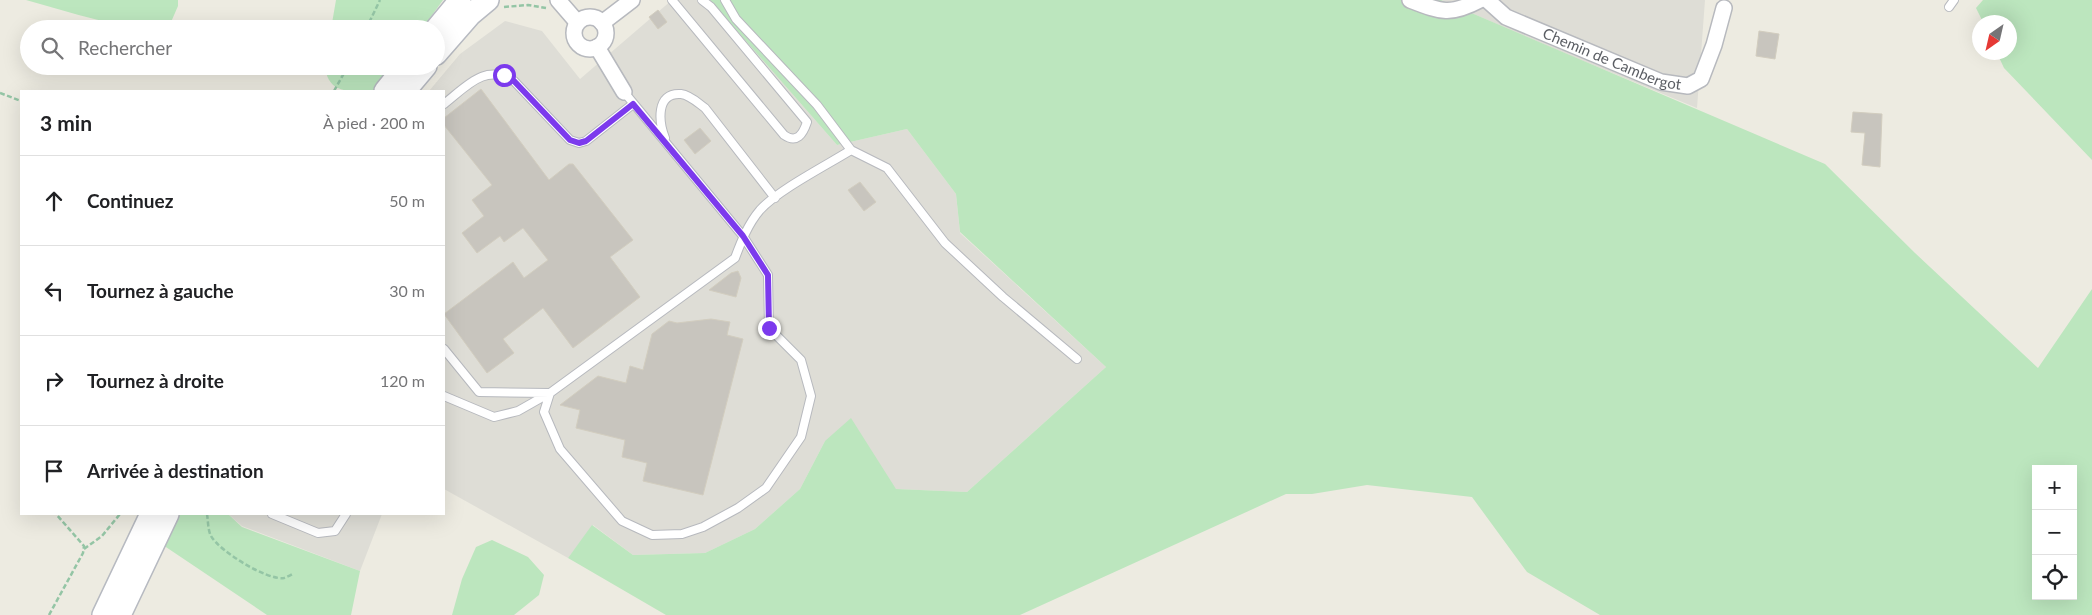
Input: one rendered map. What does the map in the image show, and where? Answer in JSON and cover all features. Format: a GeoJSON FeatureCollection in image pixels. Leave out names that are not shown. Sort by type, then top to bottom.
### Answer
{"type":"FeatureCollection","features":[{"type":"Feature","properties":{"kind":"main road"},"geometry":{"type":"LineString","coordinates":[[443,20],[460,0]]}},
{"type":"Feature","properties":{"kind":"main road"},"geometry":{"type":"LineString","coordinates":[[445,44],[470,15],[494,4]]}},
{"type":"Feature","properties":{"kind":"main road"},"geometry":{"type":"LineString","coordinates":[[386,90],[398,75]]}},
{"type":"Feature","properties":{"kind":"main road"},"geometry":{"type":"LineString","coordinates":[[406,90],[418,75]]}},
{"type":"Feature","properties":{"kind":"main road"},"geometry":{"type":"LineString","coordinates":[[103,615],[151,515]]}},
{"type":"Feature","properties":{"kind":"main road"},"geometry":{"type":"LineString","coordinates":[[120,615],[168,515]]}},
{"type":"Feature","properties":{"kind":"street"},"geometry":{"type":"LineString","coordinates":[[602,23],[632,0]]}},
{"type":"Feature","properties":{"kind":"street"},"geometry":{"type":"LineString","coordinates":[[1410,0],[1439,12],[1463,9],[1480,0]]}},
{"type":"Feature","properties":{"kind":"street","name":"Chemin de Cambergot"},"geometry":{"type":"LineString","coordinates":[[1487,0],[1506,17],[1514,21],[1661,82],[1688,86],[1701,79],[1714,45],[1724,8]]}},
{"type":"Feature","properties":{"kind":"street"},"geometry":{"type":"LineString","coordinates":[[555,2],[577,22]]}},
{"type":"Feature","properties":{"kind":"street"},"geometry":{"type":"LineString","coordinates":[[593,17],[602,23],[606,34],[601,44],[587,49],[578,44],[574,33],[577,22],[593,17]]}},
{"type":"Feature","properties":{"kind":"street"},"geometry":{"type":"LineString","coordinates":[[597,47],[628,98]]}},
{"type":"Feature","properties":{"kind":"lane"},"geometry":{"type":"LineString","coordinates":[[672,0],[784,135],[790,139],[798,139],[803,133],[807,122],[711,7],[702,0]]}},
{"type":"Feature","properties":{"kind":"lane"},"geometry":{"type":"LineString","coordinates":[[725,0],[736,19],[817,105],[851,150],[887,168],[945,243],[1003,297],[1077,359]]}},
{"type":"Feature","properties":{"kind":"lane"},"geometry":{"type":"LineString","coordinates":[[445,103],[476,79],[489,73],[504,75],[514,81],[570,140],[579,143],[586,141],[628,98],[743,236],[768,275],[769,328],[801,360],[811,396],[801,437],[766,488],[738,508],[703,527],[682,534],[652,535],[622,521],[560,449],[544,412],[550,393]]}},
{"type":"Feature","properties":{"kind":"lane"},"geometry":{"type":"LineString","coordinates":[[667,144],[661,128],[659,114],[662,104],[671,95],[681,94],[692,98],[705,108],[775,198]]}},
{"type":"Feature","properties":{"kind":"lane"},"geometry":{"type":"LineString","coordinates":[[445,396],[494,417],[518,411],[550,393],[735,258],[743,236],[760,210],[775,198],[851,150]]}},
{"type":"Feature","properties":{"kind":"lane"},"geometry":{"type":"LineString","coordinates":[[445,350],[479,392],[550,393]]}},
{"type":"Feature","properties":{"kind":"lane"},"geometry":{"type":"LineString","coordinates":[[274,515],[318,533],[335,531],[345,515]]}},
{"type":"Feature","properties":{"kind":"path"},"geometry":{"type":"LineString","coordinates":[[370,20],[380,0]]}},
{"type":"Feature","properties":{"kind":"path"},"geometry":{"type":"LineString","coordinates":[[494,4],[528,5],[546,8],[555,2]]}},
{"type":"Feature","properties":{"kind":"path"},"geometry":{"type":"LineString","coordinates":[[335,90],[343,75]]}},
{"type":"Feature","properties":{"kind":"path"},"geometry":{"type":"LineString","coordinates":[[0,93],[20,101]]}},
{"type":"Feature","properties":{"kind":"path"},"geometry":{"type":"LineString","coordinates":[[57,515],[84,546],[84,549]]}},
{"type":"Feature","properties":{"kind":"path"},"geometry":{"type":"LineString","coordinates":[[49,615],[84,549],[102,536],[119,515]]}},
{"type":"Feature","properties":{"kind":"path"},"geometry":{"type":"LineString","coordinates":[[207,515],[211,536],[227,552],[250,567],[273,576],[283,578],[294,573]]}},
{"type":"Feature","properties":{"kind":"shaded area"},"geometry":{"type":"Polygon","coordinates":[[[672,0],[710,0],[837,145],[907,129],[956,194],[960,233],[1106,367],[967,492],[896,489],[825,441],[800,489],[755,529],[705,553],[633,555],[593,525],[568,558],[445,490],[445,90],[430,90],[442,75],[445,75],[445,72],[460,54],[505,21],[542,31],[580,79],[672,0]]]}},
{"type":"Feature","properties":{"kind":"shaded area"},"geometry":{"type":"Polygon","coordinates":[[[1441,0],[1705,0],[1697,108],[1576,58],[1441,0]]]}},
{"type":"Feature","properties":{"kind":"shaded area"},"geometry":{"type":"Polygon","coordinates":[[[229,515],[382,515],[360,571],[242,526],[229,515]]]}},
{"type":"Feature","properties":{"kind":"green space"},"geometry":{"type":"Polygon","coordinates":[[[26,0],[178,0],[178,6],[172,20],[96,19],[26,0]]]}},
{"type":"Feature","properties":{"kind":"green space"},"geometry":{"type":"Polygon","coordinates":[[[336,0],[443,0],[429,20],[333,20],[336,0]]]}},
{"type":"Feature","properties":{"kind":"green space"},"geometry":{"type":"Polygon","coordinates":[[[710,0],[1441,0],[1825,164],[1915,253],[2038,368],[2092,289],[2092,615],[1600,615],[1527,572],[1472,497],[1367,485],[1312,494],[1286,494],[1020,615],[666,615],[568,558],[592,525],[633,555],[705,553],[755,529],[800,489],[825,441],[851,418],[896,489],[967,492],[1106,367],[960,232],[956,194],[907,129],[837,145],[710,0]]]}},
{"type":"Feature","properties":{"kind":"green space"},"geometry":{"type":"Polygon","coordinates":[[[1983,0],[2092,0],[2092,160],[2004,68],[2000,60],[2017,60],[2017,15],[1980,15],[1976,8],[1983,0]]]}},
{"type":"Feature","properties":{"kind":"green space"},"geometry":{"type":"Polygon","coordinates":[[[389,75],[379,90],[344,90],[337,88],[327,76],[389,75]]]}},
{"type":"Feature","properties":{"kind":"green space"},"geometry":{"type":"Polygon","coordinates":[[[158,515],[229,515],[242,527],[360,571],[351,615],[267,615],[148,535],[158,515]]]}},
{"type":"Feature","properties":{"kind":"green space"},"geometry":{"type":"Polygon","coordinates":[[[492,540],[528,557],[544,575],[539,595],[514,615],[452,615],[462,579],[476,547],[492,540]]]}},
{"type":"Feature","properties":{"kind":"building"},"geometry":{"type":"Polygon","coordinates":[[[658,10],[667,22],[658,29],[649,17],[658,10]]]}},
{"type":"Feature","properties":{"kind":"building"},"geometry":{"type":"Polygon","coordinates":[[[1759,31],[1779,34],[1775,59],[1756,56],[1759,31]]]}},
{"type":"Feature","properties":{"kind":"building"},"geometry":{"type":"Polygon","coordinates":[[[481,89],[549,180],[569,164],[573,164],[633,240],[610,257],[640,297],[573,348],[543,308],[503,339],[514,353],[487,373],[445,313],[513,262],[524,278],[548,260],[523,228],[504,242],[500,236],[477,253],[462,233],[484,216],[472,200],[492,185],[445,126],[445,117],[481,89]]]}},
{"type":"Feature","properties":{"kind":"building"},"geometry":{"type":"Polygon","coordinates":[[[1853,112],[1882,114],[1880,167],[1862,165],[1865,133],[1851,132],[1853,112]]]}},
{"type":"Feature","properties":{"kind":"building"},"geometry":{"type":"Polygon","coordinates":[[[700,128],[711,141],[695,154],[684,140],[700,128]]]}},
{"type":"Feature","properties":{"kind":"building"},"geometry":{"type":"Polygon","coordinates":[[[860,182],[876,202],[864,211],[848,190],[860,182]]]}},
{"type":"Feature","properties":{"kind":"building"},"geometry":{"type":"Polygon","coordinates":[[[738,271],[741,278],[736,297],[709,290],[731,273],[738,271]]]}},
{"type":"Feature","properties":{"kind":"building"},"geometry":{"type":"Polygon","coordinates":[[[711,319],[730,322],[727,335],[743,339],[703,495],[643,481],[647,463],[622,457],[625,440],[576,428],[580,410],[560,405],[598,376],[626,383],[630,366],[643,370],[652,334],[669,321],[677,323],[711,319]]]}},
{"type":"Feature","properties":{"kind":"route"},"geometry":{"type":"LineString","coordinates":[[504,75],[514,81],[570,140],[579,143],[586,141],[633,104],[743,236],[768,275],[769,328]]}}]}
